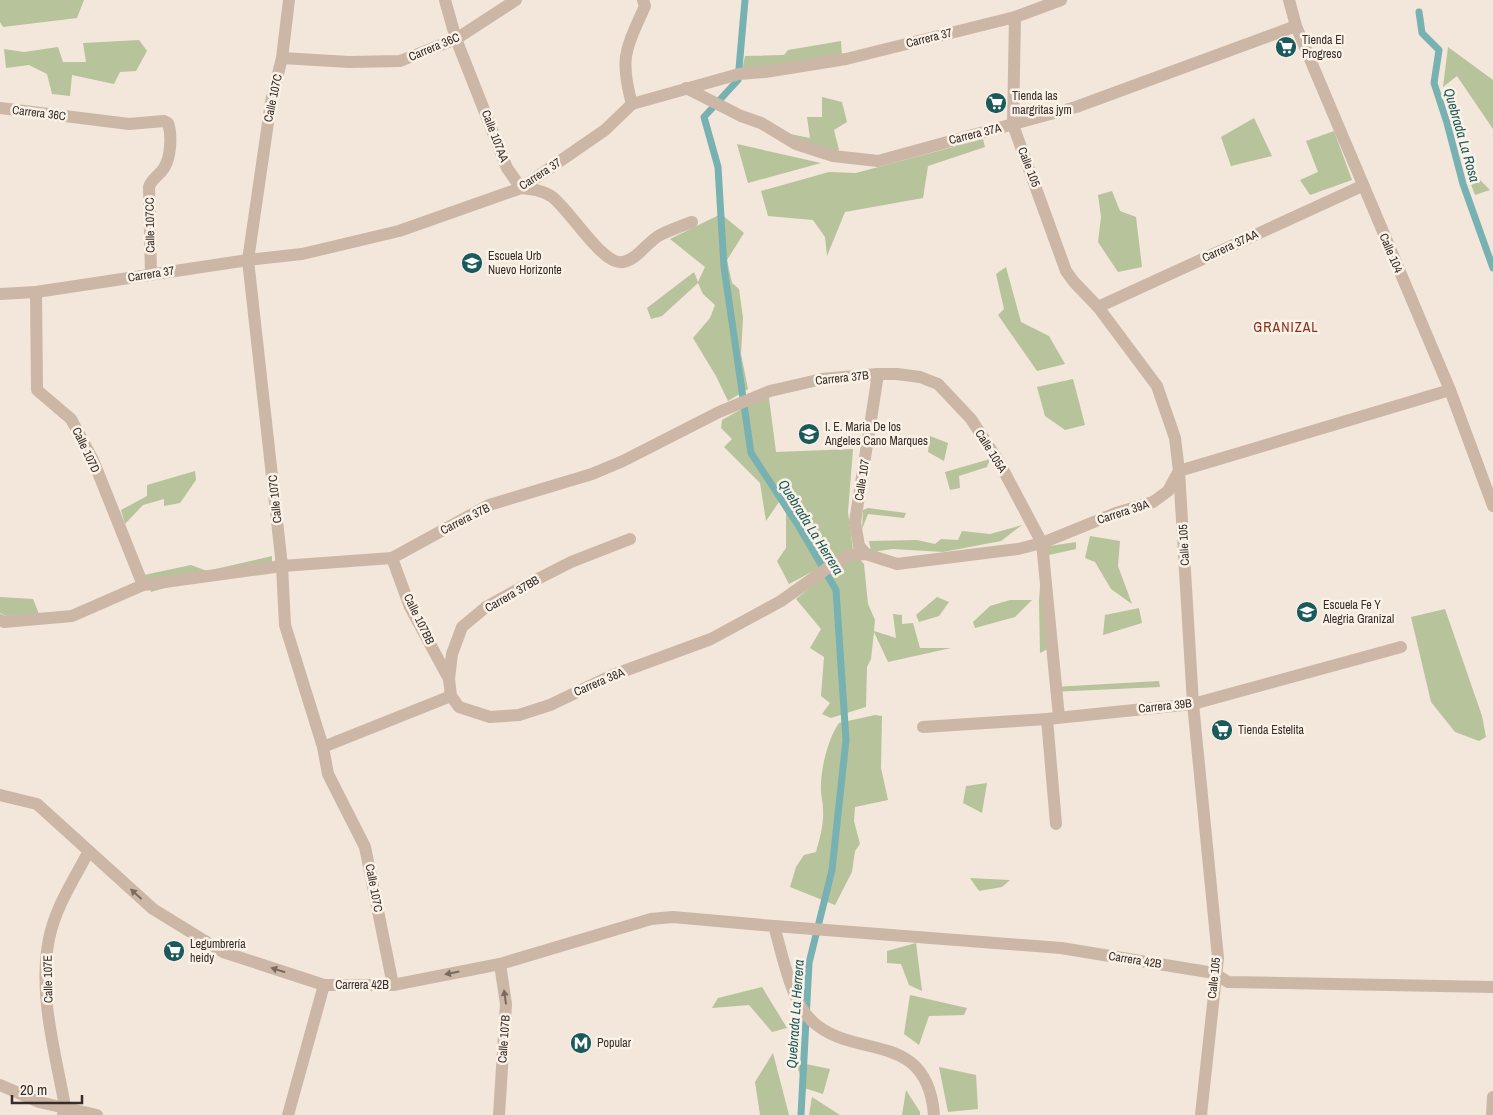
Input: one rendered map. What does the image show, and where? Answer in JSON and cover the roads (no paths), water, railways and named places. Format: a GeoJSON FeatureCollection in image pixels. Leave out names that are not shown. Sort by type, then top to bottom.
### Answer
{"type":"FeatureCollection","features":[{"type":"Feature","properties":{"kind":"street","name":"Calle 107C"},"geometry":{"type":"LineString","coordinates":[[288,0],[282,58],[271,102],[248,260],[282,566],[285,625],[322,747],[328,774],[365,847],[393,985]]}},
{"type":"Feature","properties":{"kind":"street","name":"Calle 107AA"},"geometry":{"type":"LineString","coordinates":[[445,0],[456,39],[507,168],[521,188]]}},
{"type":"Feature","properties":{"kind":"street","name":"Carrera 36C"},"geometry":{"type":"LineString","coordinates":[[282,58],[349,62],[400,61],[456,39],[516,0]]}},
{"type":"Feature","properties":{"kind":"street","name":"Carrera 37"},"geometry":{"type":"LineString","coordinates":[[0,294],[36,292],[248,260],[302,254],[399,231],[521,188],[605,130],[632,104],[739,74],[765,72],[846,59],[1015,17],[1061,0]]}},
{"type":"Feature","properties":{"kind":"street","name":"Calle 104"},"geometry":{"type":"LineString","coordinates":[[1289,0],[1296,26],[1362,186],[1450,390],[1493,506]]}},
{"type":"Feature","properties":{"kind":"street"},"geometry":{"type":"LineString","coordinates":[[632,104],[624,75],[626,46],[644,3]]}},
{"type":"Feature","properties":{"kind":"street","name":"Calle 105"},"geometry":{"type":"LineString","coordinates":[[1015,17],[1013,124],[1066,271],[1098,307],[1157,386],[1175,438],[1180,471],[1193,704],[1218,958],[1214,973],[1201,1115]]}},
{"type":"Feature","properties":{"kind":"street","name":"Carrera 37A"},"geometry":{"type":"LineString","coordinates":[[686,88],[741,116],[761,123],[796,144],[833,156],[878,161],[925,146],[1013,124],[1128,89],[1296,26]]}},
{"type":"Feature","properties":{"kind":"street","name":"Carrera 36C"},"geometry":{"type":"LineString","coordinates":[[0,108],[122,123],[164,121],[168,123]]}},
{"type":"Feature","properties":{"kind":"street","name":"Calle 107CC"},"geometry":{"type":"LineString","coordinates":[[151,274],[149,188],[152,180],[166,163],[170,140],[168,123]]}},
{"type":"Feature","properties":{"kind":"street","name":"Carrera 37AA"},"geometry":{"type":"LineString","coordinates":[[1098,307],[1362,186]]}},
{"type":"Feature","properties":{"kind":"street"},"geometry":{"type":"LineString","coordinates":[[521,188],[539,190],[552,197],[609,259],[620,263],[630,260],[658,236],[692,222]]}},
{"type":"Feature","properties":{"kind":"street","name":"Calle 107D"},"geometry":{"type":"LineString","coordinates":[[36,292],[37,390],[71,419],[93,460],[143,585]]}},
{"type":"Feature","properties":{"kind":"street","name":"Carrera 37B"},"geometry":{"type":"LineString","coordinates":[[0,620],[14,621],[72,616],[143,585],[282,566],[392,558],[489,505],[592,474],[623,461],[743,401],[770,391],[808,382],[878,374],[920,377]]}},
{"type":"Feature","properties":{"kind":"street","name":"Calle 107"},"geometry":{"type":"LineString","coordinates":[[866,554],[859,546],[856,522],[878,374]]}},
{"type":"Feature","properties":{"kind":"street","name":"Calle 105A"},"geometry":{"type":"LineString","coordinates":[[920,377],[938,384],[971,419],[999,462],[1042,543]]}},
{"type":"Feature","properties":{"kind":"street"},"geometry":{"type":"LineString","coordinates":[[1180,471],[1450,390]]}},
{"type":"Feature","properties":{"kind":"street","name":"Carrera 39A"},"geometry":{"type":"LineString","coordinates":[[866,554],[897,564],[1018,549],[1042,543],[1081,526],[1153,502],[1168,491],[1180,471]]}},
{"type":"Feature","properties":{"kind":"street","name":"Carrera 37BB"},"geometry":{"type":"LineString","coordinates":[[451,696],[449,679],[452,654],[462,627],[486,607],[570,562],[630,539]]}},
{"type":"Feature","properties":{"kind":"street"},"geometry":{"type":"LineString","coordinates":[[1042,543],[1053,718],[1056,824]]}},
{"type":"Feature","properties":{"kind":"street","name":"Carrera 38A"},"geometry":{"type":"LineString","coordinates":[[451,696],[460,708],[490,717],[518,715],[550,705],[613,675],[711,639],[781,601],[836,562],[858,553],[866,554]]}},
{"type":"Feature","properties":{"kind":"street","name":"Calle 107BB"},"geometry":{"type":"LineString","coordinates":[[392,558],[410,607],[449,679]]}},
{"type":"Feature","properties":{"kind":"street","name":"Carrera 39B"},"geometry":{"type":"LineString","coordinates":[[923,727],[1053,718],[1193,704],[1401,647]]}},
{"type":"Feature","properties":{"kind":"street"},"geometry":{"type":"LineString","coordinates":[[322,747],[451,696]]}},
{"type":"Feature","properties":{"kind":"street","name":"Carrera 42B"},"geometry":{"type":"LineString","coordinates":[[0,795],[37,804],[153,909],[223,952],[324,985],[393,985],[500,964],[651,919],[673,917],[1061,948],[1214,973],[1228,982],[1493,987]]}},
{"type":"Feature","properties":{"kind":"street","name":"Calle 107E"},"geometry":{"type":"LineString","coordinates":[[64,1111],[49,1015],[45,970],[49,938],[55,920],[62,902],[89,851]]}},
{"type":"Feature","properties":{"kind":"street"},"geometry":{"type":"LineString","coordinates":[[774,926],[798,1001],[810,1020],[829,1033],[890,1050],[905,1058],[917,1069],[927,1083],[933,1101],[934,1115]]}},
{"type":"Feature","properties":{"kind":"street","name":"Calle 107B"},"geometry":{"type":"LineString","coordinates":[[499,1115],[506,1004],[500,964]]}},
{"type":"Feature","properties":{"kind":"street"},"geometry":{"type":"LineString","coordinates":[[288,1115],[324,985]]}},
{"type":"Feature","properties":{"kind":"street"},"geometry":{"type":"LineString","coordinates":[[0,1085],[64,1111],[97,1115]]}},
{"type":"Feature","properties":{"kind":"street"},"geometry":{"type":"LineString","coordinates":[[1492,1115],[1493,1097]]}},
{"type":"Feature","properties":{"kind":"waterway","name":"Quebrada La Herrera"},"geometry":{"type":"LineString","coordinates":[[745,0],[738,80],[704,117],[718,167],[724,267],[751,453],[798,525],[836,590],[846,740],[832,870],[809,963],[801,1115]]}},
{"type":"Feature","properties":{"kind":"waterway","name":"Quebrada La Rosa"},"geometry":{"type":"LineString","coordinates":[[1419,12],[1422,33],[1439,50],[1434,83],[1463,184],[1493,268]]}},
{"type":"Feature","properties":{"kind":"place","name":"Tienda El Progreso"},"geometry":{"type":"Point","coordinates":[1286,47]}},
{"type":"Feature","properties":{"kind":"place","name":"Tienda las margritas jym"},"geometry":{"type":"Point","coordinates":[996,103]}},
{"type":"Feature","properties":{"kind":"place","name":"Escuela Urb Nuevo Horizonte"},"geometry":{"type":"Point","coordinates":[472,263]}},
{"type":"Feature","properties":{"kind":"place","name":"I. E. Maria De los Angeles Cano Marques"},"geometry":{"type":"Point","coordinates":[809,434]}},
{"type":"Feature","properties":{"kind":"place","name":"Escuela Fe Y Alegria Granizal"},"geometry":{"type":"Point","coordinates":[1307,612]}},
{"type":"Feature","properties":{"kind":"place","name":"Tienda Estelita"},"geometry":{"type":"Point","coordinates":[1222,730]}},
{"type":"Feature","properties":{"kind":"place","name":"Legumbrería heidy"},"geometry":{"type":"Point","coordinates":[174,951]}},
{"type":"Feature","properties":{"kind":"place","name":"Popular"},"geometry":{"type":"Point","coordinates":[581,1043]}},
{"type":"Feature","properties":{"kind":"district","name":"GRANIZAL"},"geometry":{"type":"Point","coordinates":[1286,327]}}]}
